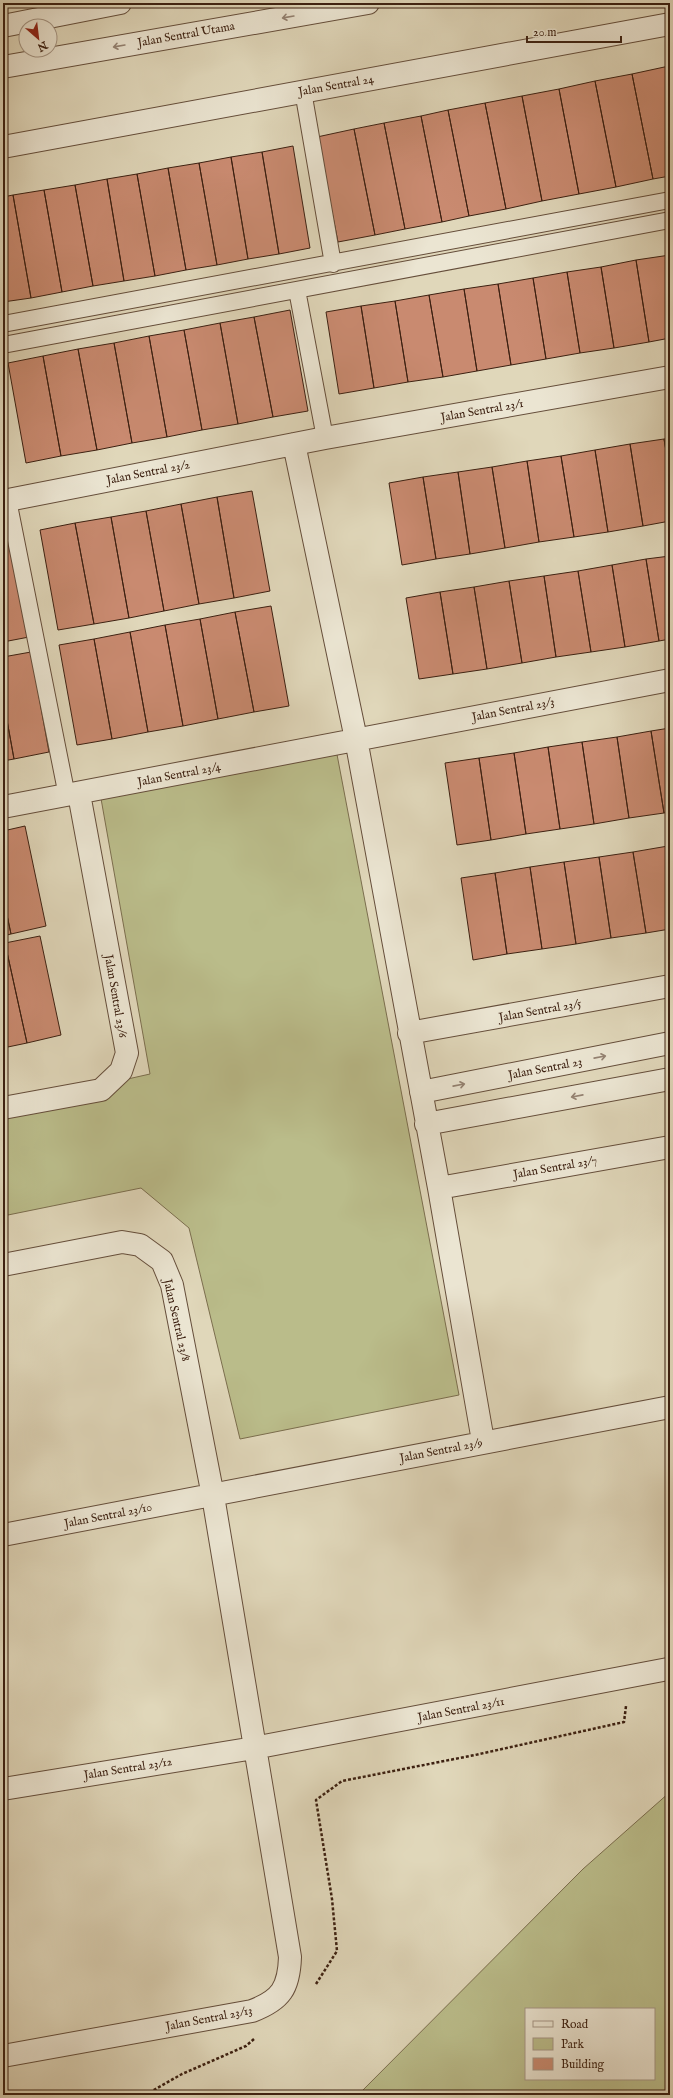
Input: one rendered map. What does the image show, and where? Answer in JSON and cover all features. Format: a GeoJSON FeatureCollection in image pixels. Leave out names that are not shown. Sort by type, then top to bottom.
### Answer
{"type":"FeatureCollection","features":[{"type":"Feature","properties":{"kind":"street"},"geometry":{"type":"LineString","coordinates":[[3,26],[120,3]]}},
{"type":"Feature","properties":{"kind":"street","name":"Jalan Sentral Utama"},"geometry":{"type":"LineString","coordinates":[[3,67],[368,3]]}},
{"type":"Feature","properties":{"kind":"street","name":"Jalan Sentral 24"},"geometry":{"type":"LineString","coordinates":[[3,146],[670,24]]}},
{"type":"Feature","properties":{"kind":"street","name":"Jalan Sentral 23/1"},"geometry":{"type":"LineString","coordinates":[[294,444],[670,377]]}},
{"type":"Feature","properties":{"kind":"street"},"geometry":{"type":"LineString","coordinates":[[294,444],[356,739],[439,1188],[483,1441]]}},
{"type":"Feature","properties":{"kind":"street","name":"Jalan Sentral 23/2"},"geometry":{"type":"LineString","coordinates":[[6,501],[294,444]]}},
{"type":"Feature","properties":{"kind":"street","name":"Jalan Sentral 23/3"},"geometry":{"type":"LineString","coordinates":[[356,739],[670,680]]}},
{"type":"Feature","properties":{"kind":"street","name":"Jalan Sentral 23/4"},"geometry":{"type":"LineString","coordinates":[[3,807],[73,795],[356,739]]}},
{"type":"Feature","properties":{"kind":"street","name":"Jalan Sentral 23/6"},"geometry":{"type":"LineString","coordinates":[[3,1108],[101,1090],[121,1072],[127,1054],[73,795]]}},
{"type":"Feature","properties":{"kind":"street","name":"Jalan Sentral 23/5"},"geometry":{"type":"LineString","coordinates":[[410,1033],[670,986]]}},
{"type":"Feature","properties":{"kind":"street","name":"Jalan Sentral 23"},"geometry":{"type":"LineString","coordinates":[[421,1092],[670,1043]]}},
{"type":"Feature","properties":{"kind":"street"},"geometry":{"type":"LineString","coordinates":[[426,1124],[670,1079]]}},
{"type":"Feature","properties":{"kind":"street","name":"Jalan Sentral 23/7"},"geometry":{"type":"LineString","coordinates":[[439,1188],[670,1147]]}},
{"type":"Feature","properties":{"kind":"street","name":"Jalan Sentral 23/8"},"geometry":{"type":"LineString","coordinates":[[3,1266],[122,1242],[140,1245],[162,1261],[172,1285],[213,1496],[254,1748]]}},
{"type":"Feature","properties":{"kind":"street","name":"Jalan Sentral 23/9"},"geometry":{"type":"LineString","coordinates":[[213,1496],[483,1441],[670,1407]]}},
{"type":"Feature","properties":{"kind":"street","name":"Jalan Sentral 23/10"},"geometry":{"type":"LineString","coordinates":[[3,1535],[213,1496]]}},
{"type":"Feature","properties":{"kind":"street","name":"Jalan Sentral 23/11"},"geometry":{"type":"LineString","coordinates":[[254,1748],[668,1669]]}},
{"type":"Feature","properties":{"kind":"street","name":"Jalan Sentral 23/12"},"geometry":{"type":"LineString","coordinates":[[3,1789],[254,1748]]}},
{"type":"Feature","properties":{"kind":"street","name":"Jalan Sentral 23/13"},"geometry":{"type":"LineString","coordinates":[[3,2056],[252,2011],[269,2004],[282,1992],[290,1975],[290,1957],[254,1748]]}},
{"type":"Feature","properties":{"kind":"lane"},"geometry":{"type":"LineString","coordinates":[[303,91],[333,264]]}},
{"type":"Feature","properties":{"kind":"lane"},"geometry":{"type":"LineString","coordinates":[[3,324],[333,264],[670,200]]}},
{"type":"Feature","properties":{"kind":"lane"},"geometry":{"type":"LineString","coordinates":[[3,345],[670,220]]}},
{"type":"Feature","properties":{"kind":"lane"},"geometry":{"type":"LineString","coordinates":[[297,290],[325,438]]}},
{"type":"Feature","properties":{"kind":"lane"},"geometry":{"type":"LineString","coordinates":[[6,501],[73,795]]}},
{"type":"Feature","properties":{"kind":"path"},"geometry":{"type":"LineString","coordinates":[[314,1986],[337,1951],[332,1899],[316,1800],[342,1781],[475,1756],[624,1722],[630,1677]]}},
{"type":"Feature","properties":{"kind":"path"},"geometry":{"type":"LineString","coordinates":[[145,2095],[182,2074],[246,2046],[257,2037]]}},
{"type":"Feature","properties":{"kind":"green space"},"geometry":{"type":"Polygon","coordinates":[[[335,744],[459,1395],[240,1439],[189,1228],[141,1188],[3,1216],[3,1107],[150,1074],[100,793],[335,744]]]}},
{"type":"Feature","properties":{"kind":"green space"},"geometry":{"type":"Polygon","coordinates":[[[670,1792],[670,2095],[358,2095],[583,1869],[670,1792]]]}},
{"type":"Feature","properties":{"kind":"building"},"geometry":{"type":"Polygon","coordinates":[[[669,66],[670,176],[653,179],[632,74],[669,66]]]}},
{"type":"Feature","properties":{"kind":"building"},"geometry":{"type":"Polygon","coordinates":[[[632,74],[653,179],[616,187],[595,81],[632,74]]]}},
{"type":"Feature","properties":{"kind":"building"},"geometry":{"type":"Polygon","coordinates":[[[595,81],[616,187],[579,194],[559,89],[595,81]]]}},
{"type":"Feature","properties":{"kind":"building"},"geometry":{"type":"Polygon","coordinates":[[[559,89],[579,194],[542,201],[522,96],[559,89]]]}},
{"type":"Feature","properties":{"kind":"building"},"geometry":{"type":"Polygon","coordinates":[[[522,96],[542,201],[506,209],[485,103],[522,96]]]}},
{"type":"Feature","properties":{"kind":"building"},"geometry":{"type":"Polygon","coordinates":[[[485,103],[506,209],[469,216],[448,110],[485,103]]]}},
{"type":"Feature","properties":{"kind":"building"},"geometry":{"type":"Polygon","coordinates":[[[448,110],[469,216],[442,222],[421,116],[448,110]]]}},
{"type":"Feature","properties":{"kind":"building"},"geometry":{"type":"Polygon","coordinates":[[[421,116],[442,222],[405,229],[384,123],[421,116]]]}},
{"type":"Feature","properties":{"kind":"building"},"geometry":{"type":"Polygon","coordinates":[[[384,123],[405,229],[375,235],[354,129],[384,123]]]}},
{"type":"Feature","properties":{"kind":"building"},"geometry":{"type":"Polygon","coordinates":[[[354,129],[375,235],[338,242],[317,137],[354,129]]]}},
{"type":"Feature","properties":{"kind":"building"},"geometry":{"type":"Polygon","coordinates":[[[293,146],[310,248],[279,254],[262,152],[293,146]]]}},
{"type":"Feature","properties":{"kind":"building"},"geometry":{"type":"Polygon","coordinates":[[[262,152],[279,254],[248,259],[231,157],[262,152]]]}},
{"type":"Feature","properties":{"kind":"building"},"geometry":{"type":"Polygon","coordinates":[[[231,157],[248,259],[217,265],[199,163],[231,157]]]}},
{"type":"Feature","properties":{"kind":"building"},"geometry":{"type":"Polygon","coordinates":[[[199,163],[217,265],[186,270],[168,168],[199,163]]]}},
{"type":"Feature","properties":{"kind":"building"},"geometry":{"type":"Polygon","coordinates":[[[168,168],[186,270],[155,276],[137,174],[168,168]]]}},
{"type":"Feature","properties":{"kind":"building"},"geometry":{"type":"Polygon","coordinates":[[[137,174],[155,276],[124,281],[107,179],[137,174]]]}},
{"type":"Feature","properties":{"kind":"building"},"geometry":{"type":"Polygon","coordinates":[[[107,179],[124,281],[93,286],[75,185],[107,179]]]}},
{"type":"Feature","properties":{"kind":"building"},"geometry":{"type":"Polygon","coordinates":[[[75,185],[93,286],[62,292],[44,190],[75,185]]]}},
{"type":"Feature","properties":{"kind":"building"},"geometry":{"type":"Polygon","coordinates":[[[44,190],[62,292],[31,298],[13,195],[44,190]]]}},
{"type":"Feature","properties":{"kind":"building"},"geometry":{"type":"Polygon","coordinates":[[[13,195],[31,298],[3,302],[3,197],[13,195]]]}},
{"type":"Feature","properties":{"kind":"building"},"geometry":{"type":"Polygon","coordinates":[[[670,255],[670,338],[649,342],[636,260],[670,255]]]}},
{"type":"Feature","properties":{"kind":"building"},"geometry":{"type":"Polygon","coordinates":[[[636,260],[649,342],[614,348],[601,267],[636,260]]]}},
{"type":"Feature","properties":{"kind":"building"},"geometry":{"type":"Polygon","coordinates":[[[601,267],[614,348],[580,353],[567,272],[601,267]]]}},
{"type":"Feature","properties":{"kind":"building"},"geometry":{"type":"Polygon","coordinates":[[[567,272],[580,353],[546,359],[533,278],[567,272]]]}},
{"type":"Feature","properties":{"kind":"building"},"geometry":{"type":"Polygon","coordinates":[[[533,278],[546,359],[511,365],[498,284],[533,278]]]}},
{"type":"Feature","properties":{"kind":"building"},"geometry":{"type":"Polygon","coordinates":[[[498,284],[511,365],[477,371],[464,289],[498,284]]]}},
{"type":"Feature","properties":{"kind":"building"},"geometry":{"type":"Polygon","coordinates":[[[464,289],[477,371],[443,377],[429,295],[464,289]]]}},
{"type":"Feature","properties":{"kind":"building"},"geometry":{"type":"Polygon","coordinates":[[[429,295],[443,377],[408,382],[395,301],[429,295]]]}},
{"type":"Feature","properties":{"kind":"building"},"geometry":{"type":"Polygon","coordinates":[[[395,301],[408,382],[374,388],[361,306],[395,301]]]}},
{"type":"Feature","properties":{"kind":"building"},"geometry":{"type":"Polygon","coordinates":[[[361,306],[374,388],[339,394],[326,312],[361,306]]]}},
{"type":"Feature","properties":{"kind":"building"},"geometry":{"type":"Polygon","coordinates":[[[290,310],[308,411],[273,417],[254,317],[290,310]]]}},
{"type":"Feature","properties":{"kind":"building"},"geometry":{"type":"Polygon","coordinates":[[[254,317],[273,417],[238,424],[220,323],[254,317]]]}},
{"type":"Feature","properties":{"kind":"building"},"geometry":{"type":"Polygon","coordinates":[[[220,323],[238,424],[202,430],[184,330],[220,323]]]}},
{"type":"Feature","properties":{"kind":"building"},"geometry":{"type":"Polygon","coordinates":[[[184,330],[202,430],[167,437],[149,336],[184,330]]]}},
{"type":"Feature","properties":{"kind":"building"},"geometry":{"type":"Polygon","coordinates":[[[149,336],[167,437],[132,443],[114,343],[149,336]]]}},
{"type":"Feature","properties":{"kind":"building"},"geometry":{"type":"Polygon","coordinates":[[[114,343],[132,443],[97,450],[78,349],[114,343]]]}},
{"type":"Feature","properties":{"kind":"building"},"geometry":{"type":"Polygon","coordinates":[[[78,349],[97,450],[61,456],[43,356],[78,349]]]}},
{"type":"Feature","properties":{"kind":"building"},"geometry":{"type":"Polygon","coordinates":[[[43,356],[61,456],[26,463],[8,363],[43,356]]]}},
{"type":"Feature","properties":{"kind":"building"},"geometry":{"type":"Polygon","coordinates":[[[670,438],[670,475],[664,439],[670,438]]]}},
{"type":"Feature","properties":{"kind":"building"},"geometry":{"type":"Polygon","coordinates":[[[664,439],[670,475],[670,521],[643,526],[630,444],[664,439]]]}},
{"type":"Feature","properties":{"kind":"building"},"geometry":{"type":"Polygon","coordinates":[[[630,444],[643,526],[608,532],[595,450],[630,444]]]}},
{"type":"Feature","properties":{"kind":"building"},"geometry":{"type":"Polygon","coordinates":[[[595,450],[608,532],[574,537],[561,456],[595,450]]]}},
{"type":"Feature","properties":{"kind":"building"},"geometry":{"type":"Polygon","coordinates":[[[561,456],[574,537],[539,542],[527,461],[561,456]]]}},
{"type":"Feature","properties":{"kind":"building"},"geometry":{"type":"Polygon","coordinates":[[[527,461],[539,542],[505,548],[492,467],[527,461]]]}},
{"type":"Feature","properties":{"kind":"building"},"geometry":{"type":"Polygon","coordinates":[[[492,467],[505,548],[470,554],[458,472],[492,467]]]}},
{"type":"Feature","properties":{"kind":"building"},"geometry":{"type":"Polygon","coordinates":[[[458,472],[470,554],[436,559],[423,477],[458,472]]]}},
{"type":"Feature","properties":{"kind":"building"},"geometry":{"type":"Polygon","coordinates":[[[423,477],[436,559],[402,565],[389,483],[423,477]]]}},
{"type":"Feature","properties":{"kind":"building"},"geometry":{"type":"Polygon","coordinates":[[[252,491],[270,591],[234,598],[217,497],[252,491]]]}},
{"type":"Feature","properties":{"kind":"building"},"geometry":{"type":"Polygon","coordinates":[[[217,497],[234,598],[199,604],[181,504],[217,497]]]}},
{"type":"Feature","properties":{"kind":"building"},"geometry":{"type":"Polygon","coordinates":[[[181,504],[199,604],[164,611],[146,511],[181,504]]]}},
{"type":"Feature","properties":{"kind":"building"},"geometry":{"type":"Polygon","coordinates":[[[146,511],[164,611],[129,618],[111,517],[146,511]]]}},
{"type":"Feature","properties":{"kind":"building"},"geometry":{"type":"Polygon","coordinates":[[[111,517],[129,618],[94,624],[75,523],[111,517]]]}},
{"type":"Feature","properties":{"kind":"building"},"geometry":{"type":"Polygon","coordinates":[[[75,523],[94,624],[58,630],[40,530],[75,523]]]}},
{"type":"Feature","properties":{"kind":"building"},"geometry":{"type":"Polygon","coordinates":[[[10,537],[29,637],[3,642],[3,538],[10,537]]]}},
{"type":"Feature","properties":{"kind":"building"},"geometry":{"type":"Polygon","coordinates":[[[670,556],[670,639],[659,641],[646,559],[670,556]]]}},
{"type":"Feature","properties":{"kind":"building"},"geometry":{"type":"Polygon","coordinates":[[[646,559],[659,641],[625,647],[612,565],[646,559]]]}},
{"type":"Feature","properties":{"kind":"building"},"geometry":{"type":"Polygon","coordinates":[[[612,565],[625,647],[591,652],[578,571],[612,565]]]}},
{"type":"Feature","properties":{"kind":"building"},"geometry":{"type":"Polygon","coordinates":[[[578,571],[591,652],[556,657],[544,576],[578,571]]]}},
{"type":"Feature","properties":{"kind":"building"},"geometry":{"type":"Polygon","coordinates":[[[544,576],[556,657],[522,663],[509,581],[544,576]]]}},
{"type":"Feature","properties":{"kind":"building"},"geometry":{"type":"Polygon","coordinates":[[[509,581],[522,663],[487,669],[474,587],[509,581]]]}},
{"type":"Feature","properties":{"kind":"building"},"geometry":{"type":"Polygon","coordinates":[[[474,587],[487,669],[453,674],[440,592],[474,587]]]}},
{"type":"Feature","properties":{"kind":"building"},"geometry":{"type":"Polygon","coordinates":[[[440,592],[453,674],[419,679],[406,598],[440,592]]]}},
{"type":"Feature","properties":{"kind":"building"},"geometry":{"type":"Polygon","coordinates":[[[271,606],[289,706],[254,712],[235,612],[271,606]]]}},
{"type":"Feature","properties":{"kind":"building"},"geometry":{"type":"Polygon","coordinates":[[[235,612],[254,712],[218,719],[200,619],[235,612]]]}},
{"type":"Feature","properties":{"kind":"building"},"geometry":{"type":"Polygon","coordinates":[[[200,619],[218,719],[183,726],[165,625],[200,619]]]}},
{"type":"Feature","properties":{"kind":"building"},"geometry":{"type":"Polygon","coordinates":[[[165,625],[183,726],[148,732],[130,632],[165,625]]]}},
{"type":"Feature","properties":{"kind":"building"},"geometry":{"type":"Polygon","coordinates":[[[130,632],[148,732],[112,739],[94,639],[130,632]]]}},
{"type":"Feature","properties":{"kind":"building"},"geometry":{"type":"Polygon","coordinates":[[[94,639],[112,739],[77,745],[59,645],[94,639]]]}},
{"type":"Feature","properties":{"kind":"building"},"geometry":{"type":"Polygon","coordinates":[[[31,652],[49,752],[14,759],[3,698],[3,657],[31,652]]]}},
{"type":"Feature","properties":{"kind":"building"},"geometry":{"type":"Polygon","coordinates":[[[3,698],[14,759],[3,761],[3,698]]]}},
{"type":"Feature","properties":{"kind":"building"},"geometry":{"type":"Polygon","coordinates":[[[670,728],[670,812],[664,813],[651,731],[670,728]]]}},
{"type":"Feature","properties":{"kind":"building"},"geometry":{"type":"Polygon","coordinates":[[[651,731],[664,813],[629,818],[617,737],[651,731]]]}},
{"type":"Feature","properties":{"kind":"building"},"geometry":{"type":"Polygon","coordinates":[[[617,737],[629,818],[594,824],[582,742],[617,737]]]}},
{"type":"Feature","properties":{"kind":"building"},"geometry":{"type":"Polygon","coordinates":[[[582,742],[594,824],[560,829],[548,747],[582,742]]]}},
{"type":"Feature","properties":{"kind":"building"},"geometry":{"type":"Polygon","coordinates":[[[548,747],[560,829],[526,834],[514,753],[548,747]]]}},
{"type":"Feature","properties":{"kind":"building"},"geometry":{"type":"Polygon","coordinates":[[[514,753],[526,834],[491,840],[479,758],[514,753]]]}},
{"type":"Feature","properties":{"kind":"building"},"geometry":{"type":"Polygon","coordinates":[[[479,758],[491,840],[457,845],[445,763],[479,758]]]}},
{"type":"Feature","properties":{"kind":"building"},"geometry":{"type":"Polygon","coordinates":[[[25,826],[46,926],[11,934],[3,896],[3,831],[25,826]]]}},
{"type":"Feature","properties":{"kind":"building"},"geometry":{"type":"Polygon","coordinates":[[[668,846],[670,861],[670,929],[646,933],[633,852],[668,846]]]}},
{"type":"Feature","properties":{"kind":"building"},"geometry":{"type":"Polygon","coordinates":[[[633,852],[646,933],[611,938],[599,857],[633,852]]]}},
{"type":"Feature","properties":{"kind":"building"},"geometry":{"type":"Polygon","coordinates":[[[599,857],[611,938],[576,944],[564,862],[599,857]]]}},
{"type":"Feature","properties":{"kind":"building"},"geometry":{"type":"Polygon","coordinates":[[[564,862],[576,944],[542,949],[530,867],[564,862]]]}},
{"type":"Feature","properties":{"kind":"building"},"geometry":{"type":"Polygon","coordinates":[[[530,867],[542,949],[507,954],[495,873],[530,867]]]}},
{"type":"Feature","properties":{"kind":"building"},"geometry":{"type":"Polygon","coordinates":[[[495,873],[507,954],[473,960],[461,878],[495,873]]]}},
{"type":"Feature","properties":{"kind":"building"},"geometry":{"type":"Polygon","coordinates":[[[3,896],[11,934],[3,936],[3,896]]]}},
{"type":"Feature","properties":{"kind":"building"},"geometry":{"type":"Polygon","coordinates":[[[40,936],[61,1035],[27,1043],[5,943],[40,936]]]}},
{"type":"Feature","properties":{"kind":"building"},"geometry":{"type":"Polygon","coordinates":[[[5,943],[27,1043],[3,1048],[3,944],[5,943]]]}}]}
